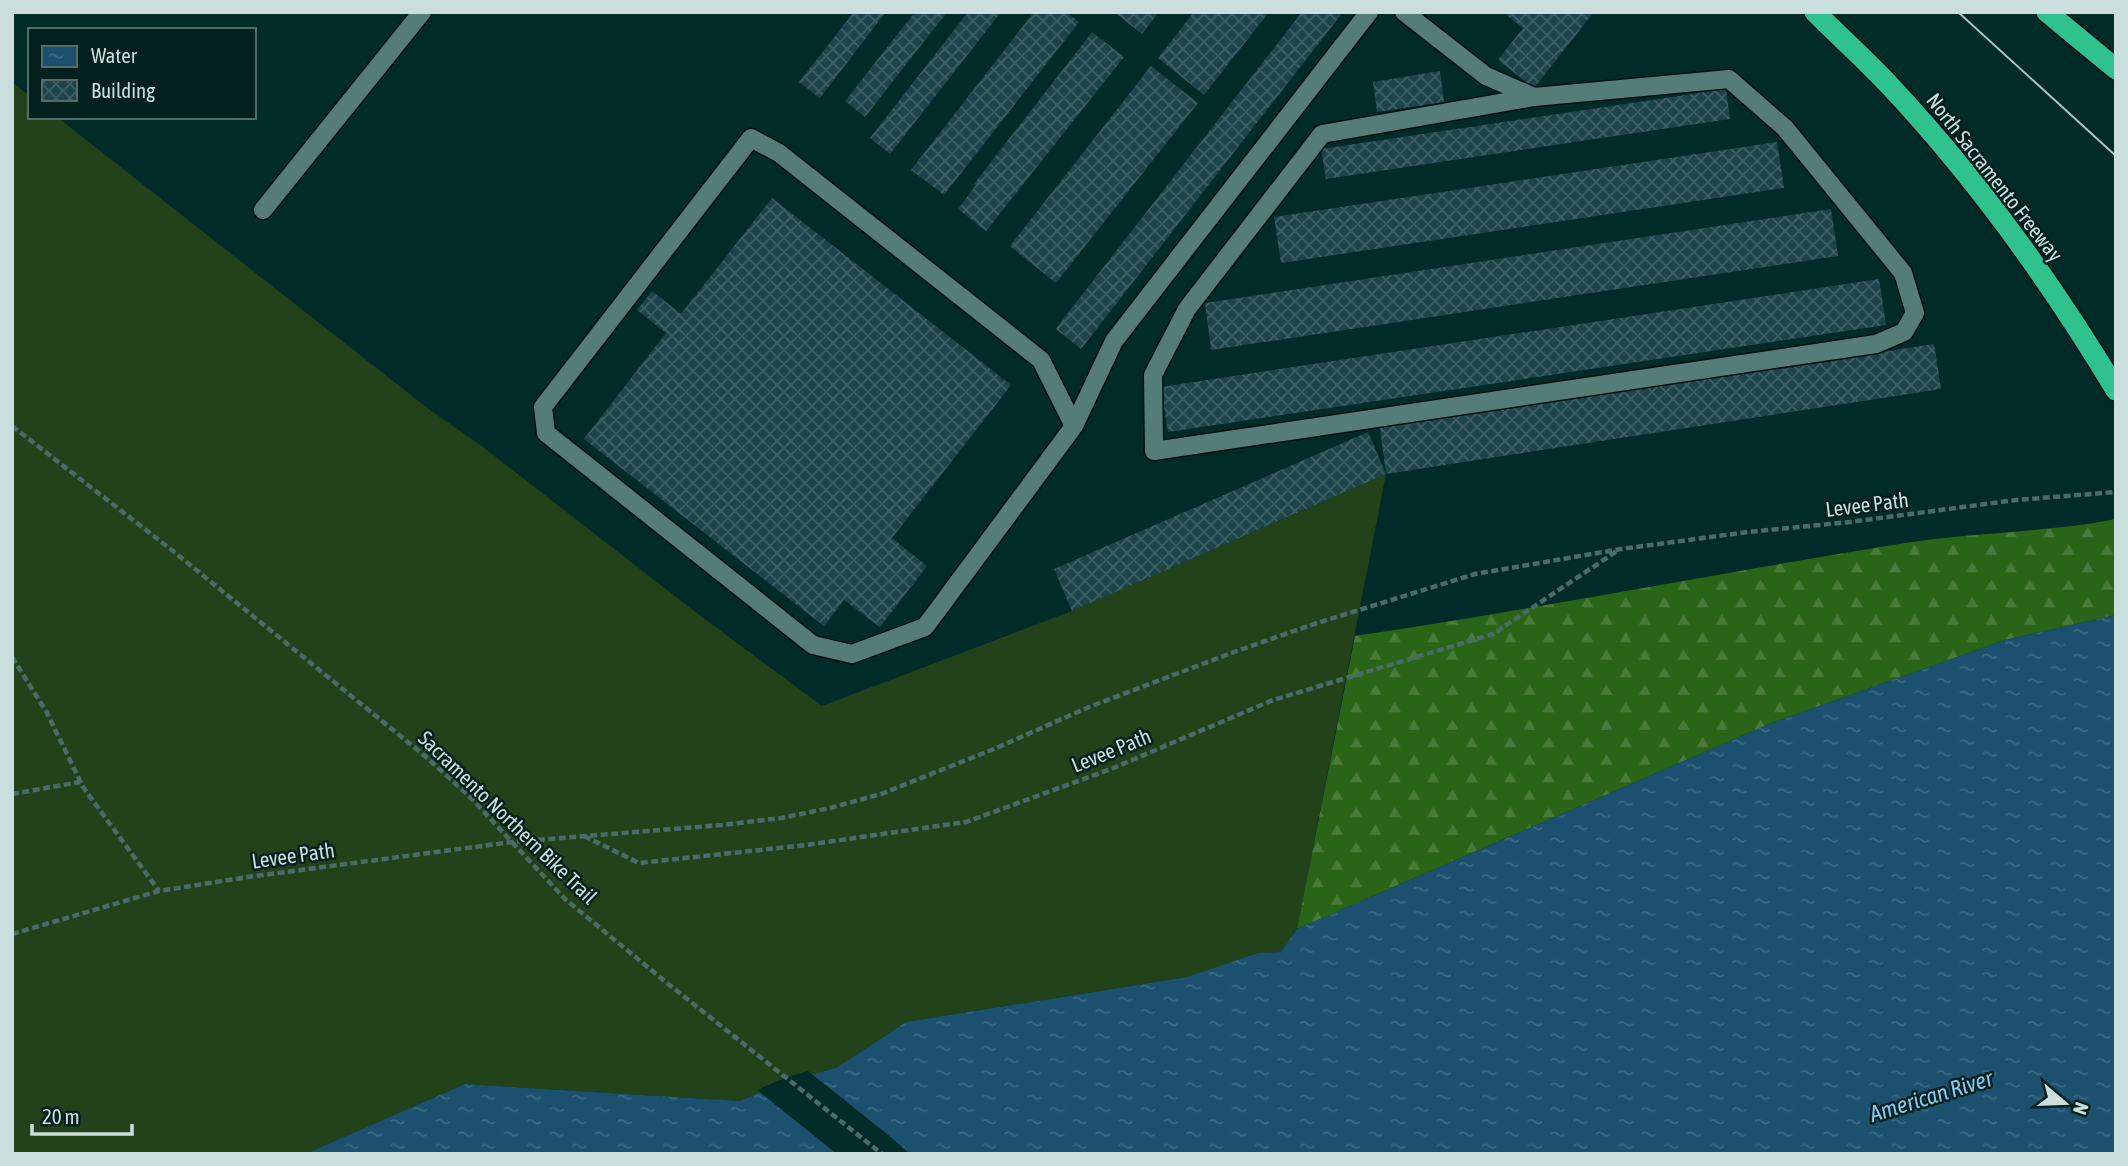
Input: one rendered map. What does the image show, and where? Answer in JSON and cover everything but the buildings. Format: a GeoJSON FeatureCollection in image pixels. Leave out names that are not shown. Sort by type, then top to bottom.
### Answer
{"type":"FeatureCollection","features":[{"type":"Feature","properties":{"kind":"highway","name":"North Sacramento Freeway"},"geometry":{"type":"LineString","coordinates":[[1815,12],[1890,86],[1976,187],[2056,297],[2116,390]]}},
{"type":"Feature","properties":{"kind":"highway"},"geometry":{"type":"LineString","coordinates":[[2048,12],[2116,69]]}},
{"type":"Feature","properties":{"kind":"lane"},"geometry":{"type":"LineString","coordinates":[[263,210],[422,12]]}},
{"type":"Feature","properties":{"kind":"lane"},"geometry":{"type":"LineString","coordinates":[[1074,426],[1041,360],[779,153],[751,138],[543,407],[546,433],[813,645],[852,654],[925,627],[1074,426],[1114,341],[1369,12]]}},
{"type":"Feature","properties":{"kind":"lane"},"geometry":{"type":"LineString","coordinates":[[1404,12],[1486,76],[1534,97],[1729,79],[1785,128],[1903,273],[1915,313],[1904,332],[1876,344],[1154,451],[1153,375],[1187,309],[1322,134],[1534,97]]}},
{"type":"Feature","properties":{"kind":"path","name":"Sacramento Northern Bike Trail"},"geometry":{"type":"LineString","coordinates":[[12,426],[184,560],[425,756],[469,796],[565,899],[882,1154]]}},
{"type":"Feature","properties":{"kind":"path","name":"Levee Path"},"geometry":{"type":"LineString","coordinates":[[12,934],[76,913],[159,891],[248,877],[512,842],[722,825],[781,818],[830,808],[881,794],[1089,707],[1314,624],[1475,574],[1621,548],[2016,500],[2116,492]]}},
{"type":"Feature","properties":{"kind":"path","name":"Levee Path"},"geometry":{"type":"LineString","coordinates":[[583,836],[639,863],[806,845],[965,822],[1111,769],[1273,700],[1493,634],[1621,548]]}},
{"type":"Feature","properties":{"kind":"path"},"geometry":{"type":"LineString","coordinates":[[12,657],[47,713],[81,782],[159,891]]}},
{"type":"Feature","properties":{"kind":"path"},"geometry":{"type":"LineString","coordinates":[[12,794],[81,782]]}},
{"type":"Feature","properties":{"kind":"green space"},"geometry":{"type":"Polygon","coordinates":[[[12,82],[28,94],[28,119],[60,119],[430,410],[483,447],[694,611],[822,706],[1072,611],[1386,474],[1297,929],[1281,952],[1258,953],[1187,977],[906,1022],[836,1068],[786,1081],[740,1101],[465,1084],[305,1154],[12,1154],[12,82]]]}},
{"type":"Feature","properties":{"kind":"green space"},"geometry":{"type":"Polygon","coordinates":[[[2116,519],[2116,615],[2005,640],[1769,724],[1297,929],[1355,636],[1899,544],[2116,519]]]}},
{"type":"Feature","properties":{"kind":"water","name":"American River"},"geometry":{"type":"Polygon","coordinates":[[[2116,615],[2116,1154],[305,1154],[465,1084],[740,1101],[786,1081],[836,1068],[906,1022],[1187,977],[1258,953],[1281,952],[1297,929],[1769,724],[2005,640],[2116,615]]]}},
{"type":"Feature","properties":{"kind":"pier"},"geometry":{"type":"Polygon","coordinates":[[[808,1071],[910,1154],[837,1154],[757,1090],[808,1071]]]}},
{"type":"Feature","properties":{"kind":"tram line"},"geometry":{"type":"LineString","coordinates":[[1958,12],[2116,156]]}}]}
